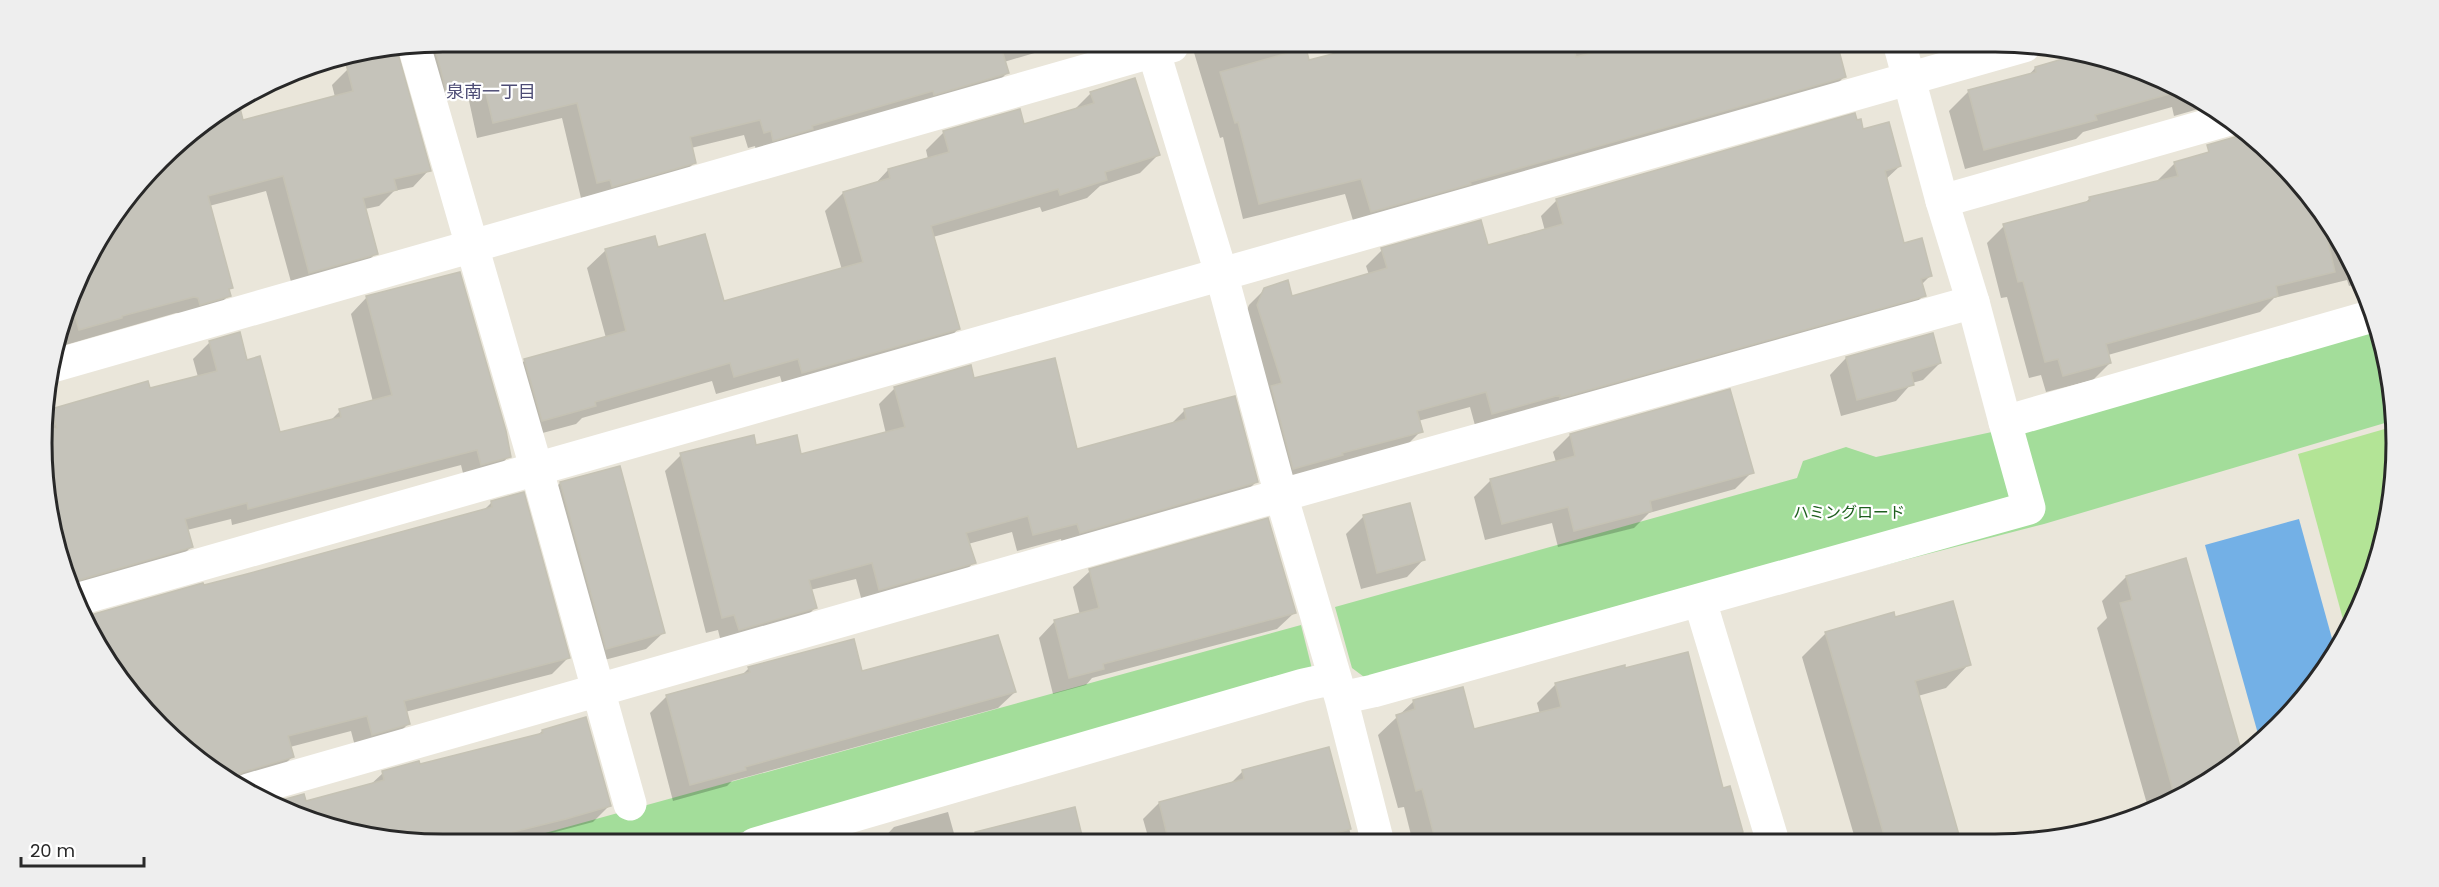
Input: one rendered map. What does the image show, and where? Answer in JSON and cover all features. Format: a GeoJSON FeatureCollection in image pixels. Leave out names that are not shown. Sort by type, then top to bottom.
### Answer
{"type":"FeatureCollection","features":[{"type":"Feature","properties":{"kind":"street"},"geometry":{"type":"LineString","coordinates":[[61,364],[1145,52]]}},
{"type":"Feature","properties":{"kind":"street"},"geometry":{"type":"LineString","coordinates":[[1160,52],[1281,495],[1338,688],[1376,834]]}},
{"type":"Feature","properties":{"kind":"street"},"geometry":{"type":"LineString","coordinates":[[789,834],[1303,685],[1373,692],[2029,508],[1902,52]]}},
{"type":"Feature","properties":{"kind":"street"},"geometry":{"type":"LineString","coordinates":[[84,598],[536,467],[2001,52]]}},
{"type":"Feature","properties":{"kind":"street"},"geometry":{"type":"LineString","coordinates":[[416,53],[536,467],[630,804]]}},
{"type":"Feature","properties":{"kind":"street"},"geometry":{"type":"LineString","coordinates":[[1942,201],[2219,122]]}},
{"type":"Feature","properties":{"kind":"street"},"geometry":{"type":"LineString","coordinates":[[258,787],[1281,495],[1973,302]]}},
{"type":"Feature","properties":{"kind":"street"},"geometry":{"type":"LineString","coordinates":[[2005,422],[2366,318]]}},
{"type":"Feature","properties":{"kind":"street"},"geometry":{"type":"LineString","coordinates":[[1700,601],[1771,834]]}},
{"type":"Feature","properties":{"kind":"green space","name":"ハミングロード"},"geometry":{"type":"Polygon","coordinates":[[[2370,331],[2379,367],[2386,418],[2386,423],[2044,524],[1387,694],[1352,668],[1335,607],[1797,478],[1803,461],[1846,447],[1876,457],[2015,427],[2370,331]]]}},
{"type":"Feature","properties":{"kind":"green space"},"geometry":{"type":"Polygon","coordinates":[[[2386,429],[2386,469],[2379,520],[2366,569],[2343,621],[2298,454],[2386,429]]]}},
{"type":"Feature","properties":{"kind":"green space"},"geometry":{"type":"Polygon","coordinates":[[[1301,625],[1313,673],[736,834],[542,834],[1301,625]]]}},
{"type":"Feature","properties":{"kind":"water"},"geometry":{"type":"Polygon","coordinates":[[[2299,519],[2333,641],[2306,682],[2258,733],[2205,545],[2299,519]]]}},
{"type":"Feature","properties":{"kind":"building"},"geometry":{"type":"Polygon","coordinates":[[[436,52],[1003,52],[1009,73],[934,95],[933,91],[812,126],[813,129],[773,141],[771,131],[764,133],[760,120],[690,137],[696,163],[612,187],[610,180],[597,183],[577,103],[493,123],[483,81],[446,90],[436,52]]]}},
{"type":"Feature","properties":{"kind":"building"},"geometry":{"type":"Polygon","coordinates":[[[1292,52],[1307,52],[1309,60],[1340,52],[1575,52],[1576,57],[1595,52],[1839,52],[1846,77],[1371,212],[1361,179],[1259,204],[1238,122],[1235,123],[1220,72],[1292,52]]]}},
{"type":"Feature","properties":{"kind":"building"},"geometry":{"type":"Polygon","coordinates":[[[398,55],[431,171],[394,179],[397,190],[363,198],[378,254],[309,273],[283,176],[208,196],[233,288],[229,289],[231,296],[200,305],[198,298],[194,297],[79,330],[75,314],[82,294],[118,226],[133,205],[167,167],[205,133],[240,110],[243,120],[353,91],[346,65],[398,55]]]}},
{"type":"Feature","properties":{"kind":"building"},"geometry":{"type":"Polygon","coordinates":[[[2064,59],[2072,60],[2121,73],[2170,94],[2095,115],[2097,120],[1984,150],[1968,90],[2036,72],[2035,67],[2064,59]]]}},
{"type":"Feature","properties":{"kind":"building"},"geometry":{"type":"Polygon","coordinates":[[[1135,78],[1160,155],[1105,172],[1107,180],[1060,195],[1058,189],[931,226],[960,329],[802,373],[798,359],[734,377],[730,363],[595,402],[596,406],[542,421],[524,359],[626,331],[605,249],[655,236],[658,247],[705,234],[724,301],[863,262],[843,192],[890,178],[888,169],[949,152],[943,131],[1020,109],[1024,124],[1094,103],[1090,92],[1135,78]]]}},
{"type":"Feature","properties":{"kind":"building"},"geometry":{"type":"Polygon","coordinates":[[[1855,113],[1857,120],[1861,119],[1863,129],[1889,122],[1901,166],[1885,171],[1904,243],[1922,238],[1932,276],[1921,279],[1926,296],[1560,398],[1560,395],[1492,414],[1486,392],[1417,411],[1423,432],[1342,453],[1343,455],[1293,469],[1271,386],[1282,383],[1257,305],[1264,288],[1288,280],[1292,296],[1387,268],[1381,248],[1481,220],[1488,245],[1563,224],[1556,199],[1855,113]]]}},
{"type":"Feature","properties":{"kind":"building"},"geometry":{"type":"Polygon","coordinates":[[[2237,136],[2272,167],[2306,205],[2326,235],[2335,272],[2276,286],[2278,296],[2106,344],[2111,363],[2063,376],[2058,359],[2045,362],[2023,281],[2018,282],[2003,224],[2090,201],[2089,197],[2178,176],[2174,162],[2209,152],[2207,145],[2237,136]]]}},
{"type":"Feature","properties":{"kind":"building"},"geometry":{"type":"Polygon","coordinates":[[[460,272],[506,431],[511,457],[481,465],[477,450],[248,509],[247,503],[185,519],[193,547],[77,580],[66,545],[56,495],[52,444],[53,429],[57,428],[53,416],[54,408],[148,381],[150,388],[217,371],[209,341],[240,332],[247,360],[260,356],[280,432],[341,417],[339,409],[392,395],[366,296],[460,272]]]}},
{"type":"Feature","properties":{"kind":"building"},"geometry":{"type":"Polygon","coordinates":[[[1933,333],[1941,363],[1911,372],[1914,385],[1857,400],[1846,357],[1933,333]]]}},
{"type":"Feature","properties":{"kind":"building"},"geometry":{"type":"Polygon","coordinates":[[[1055,358],[1077,449],[1186,419],[1184,409],[1235,396],[1258,482],[1080,533],[1077,524],[1033,535],[1028,516],[966,533],[976,563],[879,590],[872,563],[809,580],[817,608],[739,630],[734,615],[722,618],[680,453],[754,435],[756,445],[797,435],[801,454],[905,427],[894,387],[971,365],[974,378],[1055,358]]]}},
{"type":"Feature","properties":{"kind":"building"},"geometry":{"type":"Polygon","coordinates":[[[1730,389],[1754,473],[1650,501],[1652,511],[1574,531],[1568,507],[1502,524],[1490,479],[1575,456],[1570,434],[1730,389]]]}},
{"type":"Feature","properties":{"kind":"building"},"geometry":{"type":"Polygon","coordinates":[[[620,466],[665,633],[606,649],[560,482],[620,466]]]}},
{"type":"Feature","properties":{"kind":"building"},"geometry":{"type":"Polygon","coordinates":[[[524,492],[570,658],[404,701],[410,724],[372,735],[367,716],[288,736],[294,757],[237,776],[205,754],[167,720],[133,682],[118,661],[92,614],[492,507],[491,501],[524,492]]]}},
{"type":"Feature","properties":{"kind":"building"},"geometry":{"type":"Polygon","coordinates":[[[1410,503],[1425,560],[1377,573],[1363,515],[1410,503]]]}},
{"type":"Feature","properties":{"kind":"building"},"geometry":{"type":"Polygon","coordinates":[[[1268,518],[1296,613],[1103,664],[1104,669],[1069,678],[1054,620],[1099,608],[1089,569],[1268,518]]]}},
{"type":"Feature","properties":{"kind":"building"},"geometry":{"type":"Polygon","coordinates":[[[2186,558],[2240,748],[2213,769],[2173,791],[2120,603],[2132,600],[2126,576],[2186,558]]]}},
{"type":"Feature","properties":{"kind":"building"},"geometry":{"type":"Polygon","coordinates":[[[1953,601],[1971,665],[1915,681],[1959,834],[1884,834],[1825,632],[1894,612],[1895,617],[1953,601]]]}},
{"type":"Feature","properties":{"kind":"building"},"geometry":{"type":"Polygon","coordinates":[[[998,635],[1016,692],[745,767],[746,770],[690,785],[666,695],[750,672],[748,667],[854,639],[862,671],[998,635]]]}},
{"type":"Feature","properties":{"kind":"building"},"geometry":{"type":"Polygon","coordinates":[[[1688,652],[1723,788],[1730,786],[1743,832],[1736,834],[1434,834],[1422,789],[1416,791],[1396,715],[1415,709],[1413,700],[1463,687],[1474,729],[1561,707],[1555,683],[1625,665],[1625,668],[1688,652]]]}},
{"type":"Feature","properties":{"kind":"building"},"geometry":{"type":"Polygon","coordinates":[[[586,717],[611,806],[505,834],[418,834],[342,821],[283,800],[304,794],[306,801],[384,780],[382,771],[419,761],[420,764],[543,733],[542,730],[586,717]]]}},
{"type":"Feature","properties":{"kind":"building"},"geometry":{"type":"Polygon","coordinates":[[[1329,747],[1351,829],[1332,834],[1167,834],[1159,802],[1244,779],[1242,770],[1329,747]]]}},
{"type":"Feature","properties":{"kind":"building"},"geometry":{"type":"Polygon","coordinates":[[[1075,807],[1082,834],[975,834],[975,832],[1075,807]]]}},
{"type":"Feature","properties":{"kind":"district","name":"泉南一丁目"},"geometry":{"type":"Point","coordinates":[491,92]}}]}
